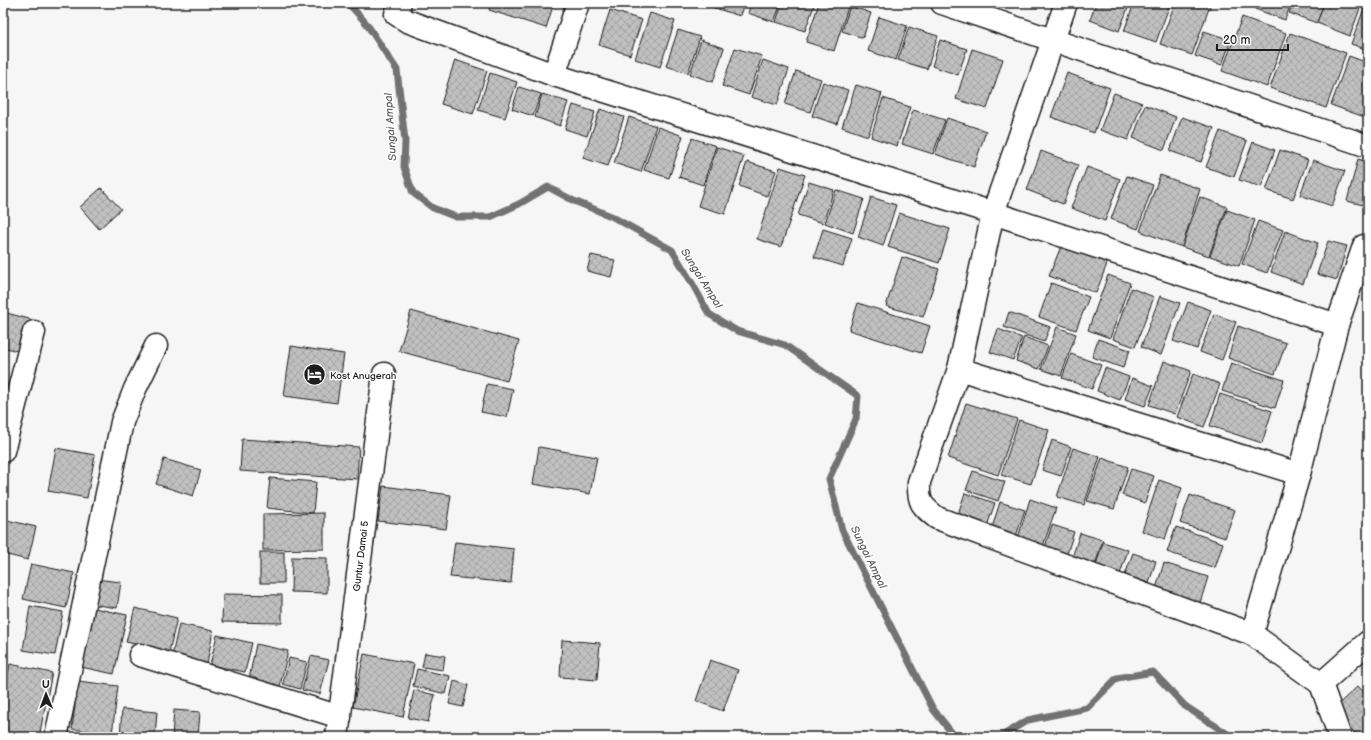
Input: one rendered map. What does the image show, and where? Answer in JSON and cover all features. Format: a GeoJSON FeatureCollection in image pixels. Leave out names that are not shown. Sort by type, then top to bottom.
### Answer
{"type":"FeatureCollection","features":[{"type":"Feature","properties":{"kind":"street"},"geometry":{"type":"LineString","coordinates":[[400,3],[396,14],[407,21],[554,75],[993,213],[1337,325]]}},
{"type":"Feature","properties":{"kind":"street"},"geometry":{"type":"LineString","coordinates":[[554,75],[578,3]]}},
{"type":"Feature","properties":{"kind":"street"},"geometry":{"type":"LineString","coordinates":[[942,3],[1368,146]]}},
{"type":"Feature","properties":{"kind":"street"},"geometry":{"type":"LineString","coordinates":[[1066,3],[993,213],[959,369],[919,482],[918,495],[925,508],[937,518],[1252,634],[1321,684],[1340,737]]}},
{"type":"Feature","properties":{"kind":"street"},"geometry":{"type":"LineString","coordinates":[[1252,634],[1300,474],[1337,325],[1367,243]]}},
{"type":"Feature","properties":{"kind":"street"},"geometry":{"type":"LineString","coordinates":[[3,451],[34,332]]}},
{"type":"Feature","properties":{"kind":"street"},"geometry":{"type":"LineString","coordinates":[[56,737],[122,422],[135,389],[156,346]]}},
{"type":"Feature","properties":{"kind":"street"},"geometry":{"type":"LineString","coordinates":[[959,369],[1300,474]]}},
{"type":"Feature","properties":{"kind":"street","name":"Guntur Damai 5"},"geometry":{"type":"LineString","coordinates":[[338,727],[384,374]]}},
{"type":"Feature","properties":{"kind":"street"},"geometry":{"type":"LineString","coordinates":[[1321,684],[1368,642]]}},
{"type":"Feature","properties":{"kind":"street"},"geometry":{"type":"LineString","coordinates":[[140,656],[338,727]]}},
{"type":"Feature","properties":{"kind":"building"},"geometry":{"type":"Polygon","coordinates":[[[491,3],[554,3],[546,28],[489,10],[491,3]]]}},
{"type":"Feature","properties":{"kind":"building"},"geometry":{"type":"Polygon","coordinates":[[[699,3],[744,3],[740,16],[699,3]]]}},
{"type":"Feature","properties":{"kind":"building"},"geometry":{"type":"Polygon","coordinates":[[[751,3],[781,3],[774,22],[748,13],[751,3]]]}},
{"type":"Feature","properties":{"kind":"building"},"geometry":{"type":"Polygon","coordinates":[[[782,3],[815,3],[805,31],[776,22],[782,3]]]}},
{"type":"Feature","properties":{"kind":"building"},"geometry":{"type":"Polygon","coordinates":[[[819,3],[836,3],[848,7],[834,51],[806,42],[819,3]]]}},
{"type":"Feature","properties":{"kind":"building"},"geometry":{"type":"Polygon","coordinates":[[[1096,3],[1130,3],[1119,31],[1090,20],[1096,3]]]}},
{"type":"Feature","properties":{"kind":"building"},"geometry":{"type":"Polygon","coordinates":[[[1134,3],[1157,3],[1169,7],[1156,42],[1124,31],[1134,3]]]}},
{"type":"Feature","properties":{"kind":"building"},"geometry":{"type":"Polygon","coordinates":[[[1175,3],[1211,3],[1192,55],[1160,44],[1175,3]]]}},
{"type":"Feature","properties":{"kind":"building"},"geometry":{"type":"Polygon","coordinates":[[[1257,3],[1291,3],[1285,20],[1255,9],[1257,3]]]}},
{"type":"Feature","properties":{"kind":"building"},"geometry":{"type":"Polygon","coordinates":[[[1293,3],[1324,3],[1317,23],[1289,13],[1293,3]]]}},
{"type":"Feature","properties":{"kind":"building"},"geometry":{"type":"Polygon","coordinates":[[[1324,3],[1362,3],[1350,36],[1317,23],[1324,3]]]}},
{"type":"Feature","properties":{"kind":"building"},"geometry":{"type":"Polygon","coordinates":[[[1366,3],[1368,3],[1368,50],[1351,44],[1366,3]]]}},
{"type":"Feature","properties":{"kind":"building"},"geometry":{"type":"Polygon","coordinates":[[[850,6],[871,13],[863,38],[842,31],[850,6]]]}},
{"type":"Feature","properties":{"kind":"building"},"geometry":{"type":"Polygon","coordinates":[[[610,10],[642,20],[630,55],[599,45],[610,10]]]}},
{"type":"Feature","properties":{"kind":"building"},"geometry":{"type":"Polygon","coordinates":[[[650,13],[675,21],[660,67],[635,59],[650,13]]]}},
{"type":"Feature","properties":{"kind":"building"},"geometry":{"type":"Polygon","coordinates":[[[879,17],[907,26],[896,60],[868,51],[879,17]]]}},
{"type":"Feature","properties":{"kind":"building"},"geometry":{"type":"Polygon","coordinates":[[[1242,17],[1286,33],[1267,87],[1222,71],[1242,17]]]}},
{"type":"Feature","properties":{"kind":"building"},"geometry":{"type":"Polygon","coordinates":[[[909,27],[938,36],[927,69],[898,60],[909,27]]]}},
{"type":"Feature","properties":{"kind":"building"},"geometry":{"type":"Polygon","coordinates":[[[678,30],[700,37],[688,73],[666,66],[678,30]]]}},
{"type":"Feature","properties":{"kind":"building"},"geometry":{"type":"Polygon","coordinates":[[[1204,31],[1231,40],[1222,65],[1195,56],[1204,31]]]}},
{"type":"Feature","properties":{"kind":"building"},"geometry":{"type":"Polygon","coordinates":[[[1290,33],[1346,53],[1326,108],[1270,88],[1290,33]]]}},
{"type":"Feature","properties":{"kind":"building"},"geometry":{"type":"Polygon","coordinates":[[[701,40],[724,48],[713,82],[690,74],[701,40]]]}},
{"type":"Feature","properties":{"kind":"building"},"geometry":{"type":"Polygon","coordinates":[[[940,40],[967,49],[958,75],[932,66],[940,40]]]}},
{"type":"Feature","properties":{"kind":"building"},"geometry":{"type":"Polygon","coordinates":[[[735,48],[762,56],[749,95],[722,86],[735,48]]]}},
{"type":"Feature","properties":{"kind":"building"},"geometry":{"type":"Polygon","coordinates":[[[972,49],[1003,59],[987,109],[956,99],[972,49]]]}},
{"type":"Feature","properties":{"kind":"building"},"geometry":{"type":"Polygon","coordinates":[[[1349,56],[1368,63],[1367,118],[1331,105],[1349,56]]]}},
{"type":"Feature","properties":{"kind":"building"},"geometry":{"type":"Polygon","coordinates":[[[455,60],[487,71],[473,114],[441,104],[455,60]]]}},
{"type":"Feature","properties":{"kind":"building"},"geometry":{"type":"Polygon","coordinates":[[[763,60],[789,69],[777,105],[751,97],[763,60]]]}},
{"type":"Feature","properties":{"kind":"building"},"geometry":{"type":"Polygon","coordinates":[[[796,71],[821,79],[810,112],[785,104],[796,71]]]}},
{"type":"Feature","properties":{"kind":"building"},"geometry":{"type":"Polygon","coordinates":[[[490,73],[517,82],[505,118],[478,110],[490,73]]]}},
{"type":"Feature","properties":{"kind":"building"},"geometry":{"type":"Polygon","coordinates":[[[1067,73],[1110,88],[1094,133],[1051,117],[1067,73]]]}},
{"type":"Feature","properties":{"kind":"building"},"geometry":{"type":"Polygon","coordinates":[[[823,82],[848,90],[837,124],[812,116],[823,82]]]}},
{"type":"Feature","properties":{"kind":"building"},"geometry":{"type":"Polygon","coordinates":[[[856,85],[882,93],[868,136],[842,127],[856,85]]]}},
{"type":"Feature","properties":{"kind":"building"},"geometry":{"type":"Polygon","coordinates":[[[519,87],[541,94],[533,116],[512,109],[519,87]]]}},
{"type":"Feature","properties":{"kind":"building"},"geometry":{"type":"Polygon","coordinates":[[[1114,93],[1142,103],[1128,140],[1100,130],[1114,93]]]}},
{"type":"Feature","properties":{"kind":"building"},"geometry":{"type":"Polygon","coordinates":[[[542,94],[568,102],[560,126],[535,117],[542,94]]]}},
{"type":"Feature","properties":{"kind":"building"},"geometry":{"type":"Polygon","coordinates":[[[883,98],[910,107],[897,146],[871,137],[883,98]]]}},
{"type":"Feature","properties":{"kind":"building"},"geometry":{"type":"Polygon","coordinates":[[[573,105],[595,112],[587,136],[565,129],[573,105]]]}},
{"type":"Feature","properties":{"kind":"building"},"geometry":{"type":"Polygon","coordinates":[[[1145,105],[1176,117],[1164,150],[1133,138],[1145,105]]]}},
{"type":"Feature","properties":{"kind":"building"},"geometry":{"type":"Polygon","coordinates":[[[600,109],[624,117],[608,166],[583,158],[600,109]]]}},
{"type":"Feature","properties":{"kind":"building"},"geometry":{"type":"Polygon","coordinates":[[[913,110],[945,120],[933,154],[902,144],[913,110]]]}},
{"type":"Feature","properties":{"kind":"building"},"geometry":{"type":"Polygon","coordinates":[[[629,117],[656,126],[641,172],[614,163],[629,117]]]}},
{"type":"Feature","properties":{"kind":"building"},"geometry":{"type":"Polygon","coordinates":[[[1182,117],[1214,128],[1201,162],[1170,151],[1182,117]]]}},
{"type":"Feature","properties":{"kind":"building"},"geometry":{"type":"Polygon","coordinates":[[[947,118],[986,131],[974,167],[935,154],[947,118]]]}},
{"type":"Feature","properties":{"kind":"building"},"geometry":{"type":"Polygon","coordinates":[[[658,127],[683,136],[669,178],[644,170],[658,127]]]}},
{"type":"Feature","properties":{"kind":"building"},"geometry":{"type":"Polygon","coordinates":[[[1220,131],[1247,141],[1234,177],[1206,167],[1220,131]]]}},
{"type":"Feature","properties":{"kind":"building"},"geometry":{"type":"Polygon","coordinates":[[[692,138],[716,146],[703,185],[679,177],[692,138]]]}},
{"type":"Feature","properties":{"kind":"building"},"geometry":{"type":"Polygon","coordinates":[[[1253,142],[1275,150],[1261,187],[1239,180],[1253,142]]]}},
{"type":"Feature","properties":{"kind":"building"},"geometry":{"type":"Polygon","coordinates":[[[717,147],[744,156],[725,214],[698,206],[717,147]]]}},
{"type":"Feature","properties":{"kind":"building"},"geometry":{"type":"Polygon","coordinates":[[[1280,150],[1308,160],[1293,199],[1266,190],[1280,150]]]}},
{"type":"Feature","properties":{"kind":"building"},"geometry":{"type":"Polygon","coordinates":[[[1041,151],[1078,165],[1063,204],[1027,190],[1041,151]]]}},
{"type":"Feature","properties":{"kind":"building"},"geometry":{"type":"Polygon","coordinates":[[[1358,159],[1368,162],[1367,206],[1347,201],[1358,159]]]}},
{"type":"Feature","properties":{"kind":"building"},"geometry":{"type":"Polygon","coordinates":[[[1313,160],[1345,171],[1332,206],[1300,195],[1313,160]]]}},
{"type":"Feature","properties":{"kind":"building"},"geometry":{"type":"Polygon","coordinates":[[[747,162],[776,171],[767,196],[739,186],[747,162]]]}},
{"type":"Feature","properties":{"kind":"building"},"geometry":{"type":"Polygon","coordinates":[[[780,167],[805,175],[781,247],[757,239],[780,167]]]}},
{"type":"Feature","properties":{"kind":"building"},"geometry":{"type":"Polygon","coordinates":[[[1087,167],[1120,179],[1105,221],[1071,208],[1087,167]]]}},
{"type":"Feature","properties":{"kind":"building"},"geometry":{"type":"Polygon","coordinates":[[[1160,175],[1200,189],[1182,247],[1140,231],[1160,175]]]}},
{"type":"Feature","properties":{"kind":"building"},"geometry":{"type":"Polygon","coordinates":[[[1127,176],[1153,185],[1138,229],[1111,219],[1127,176]]]}},
{"type":"Feature","properties":{"kind":"building"},"geometry":{"type":"Polygon","coordinates":[[[809,182],[834,190],[823,223],[798,215],[809,182]]]}},
{"type":"Feature","properties":{"kind":"building"},"geometry":{"type":"Polygon","coordinates":[[[101,188],[121,209],[99,229],[80,207],[101,188]]]}},
{"type":"Feature","properties":{"kind":"building"},"geometry":{"type":"Polygon","coordinates":[[[836,190],[864,199],[853,233],[825,223],[836,190]]]}},
{"type":"Feature","properties":{"kind":"building"},"geometry":{"type":"Polygon","coordinates":[[[871,197],[896,205],[883,246],[858,237],[871,197]]]}},
{"type":"Feature","properties":{"kind":"building"},"geometry":{"type":"Polygon","coordinates":[[[1200,197],[1227,207],[1209,256],[1182,247],[1200,197]]]}},
{"type":"Feature","properties":{"kind":"building"},"geometry":{"type":"Polygon","coordinates":[[[1227,210],[1255,220],[1239,266],[1210,256],[1227,210]]]}},
{"type":"Feature","properties":{"kind":"building"},"geometry":{"type":"Polygon","coordinates":[[[899,213],[950,229],[939,263],[888,247],[899,213]]]}},
{"type":"Feature","properties":{"kind":"building"},"geometry":{"type":"Polygon","coordinates":[[[1258,221],[1283,230],[1267,273],[1242,264],[1258,221]]]}},
{"type":"Feature","properties":{"kind":"building"},"geometry":{"type":"Polygon","coordinates":[[[823,229],[852,238],[843,266],[814,257],[823,229]]]}},
{"type":"Feature","properties":{"kind":"building"},"geometry":{"type":"Polygon","coordinates":[[[1285,231],[1318,243],[1303,284],[1271,272],[1285,231]]]}},
{"type":"Feature","properties":{"kind":"building"},"geometry":{"type":"Polygon","coordinates":[[[1328,241],[1347,246],[1337,280],[1317,274],[1328,241]]]}},
{"type":"Feature","properties":{"kind":"building"},"geometry":{"type":"Polygon","coordinates":[[[1062,244],[1108,261],[1096,293],[1049,276],[1062,244]]]}},
{"type":"Feature","properties":{"kind":"building"},"geometry":{"type":"Polygon","coordinates":[[[591,255],[615,260],[611,277],[587,271],[591,255]]]}},
{"type":"Feature","properties":{"kind":"building"},"geometry":{"type":"Polygon","coordinates":[[[902,257],[939,269],[923,317],[886,306],[902,257]]]}},
{"type":"Feature","properties":{"kind":"building"},"geometry":{"type":"Polygon","coordinates":[[[1108,275],[1130,283],[1110,338],[1088,330],[1108,275]]]}},
{"type":"Feature","properties":{"kind":"building"},"geometry":{"type":"Polygon","coordinates":[[[1051,283],[1089,297],[1076,330],[1039,317],[1051,283]]]}},
{"type":"Feature","properties":{"kind":"building"},"geometry":{"type":"Polygon","coordinates":[[[1131,288],[1154,297],[1135,347],[1113,339],[1131,288]]]}},
{"type":"Feature","properties":{"kind":"building"},"geometry":{"type":"Polygon","coordinates":[[[1160,296],[1180,303],[1161,355],[1141,347],[1160,296]]]}},
{"type":"Feature","properties":{"kind":"building"},"geometry":{"type":"Polygon","coordinates":[[[1188,302],[1211,310],[1197,349],[1173,341],[1188,302]]]}},
{"type":"Feature","properties":{"kind":"building"},"geometry":{"type":"Polygon","coordinates":[[[858,303],[930,326],[921,353],[849,330],[858,303]]]}},
{"type":"Feature","properties":{"kind":"building"},"geometry":{"type":"Polygon","coordinates":[[[411,311],[519,341],[507,381],[399,351],[411,311]]]}},
{"type":"Feature","properties":{"kind":"building"},"geometry":{"type":"Polygon","coordinates":[[[3,312],[33,320],[24,353],[3,347],[3,312]]]}},
{"type":"Feature","properties":{"kind":"building"},"geometry":{"type":"Polygon","coordinates":[[[1009,312],[1050,327],[1044,342],[1004,327],[1009,312]]]}},
{"type":"Feature","properties":{"kind":"building"},"geometry":{"type":"Polygon","coordinates":[[[1214,314],[1236,322],[1222,360],[1200,352],[1214,314]]]}},
{"type":"Feature","properties":{"kind":"building"},"geometry":{"type":"Polygon","coordinates":[[[1238,326],[1286,343],[1275,374],[1228,358],[1238,326]]]}},
{"type":"Feature","properties":{"kind":"building"},"geometry":{"type":"Polygon","coordinates":[[[1057,327],[1076,334],[1061,376],[1041,369],[1057,327]]]}},
{"type":"Feature","properties":{"kind":"building"},"geometry":{"type":"Polygon","coordinates":[[[998,329],[1022,338],[1013,360],[990,352],[998,329]]]}},
{"type":"Feature","properties":{"kind":"building"},"geometry":{"type":"Polygon","coordinates":[[[1024,337],[1048,346],[1039,369],[1016,361],[1024,337]]]}},
{"type":"Feature","properties":{"kind":"building"},"geometry":{"type":"Polygon","coordinates":[[[1098,339],[1130,350],[1123,368],[1092,357],[1098,339]]]}},
{"type":"Feature","properties":{"kind":"building","name":"Kost Anugerah"},"geometry":{"type":"Polygon","coordinates":[[[291,346],[344,354],[337,403],[284,396],[291,346]]]}},
{"type":"Feature","properties":{"kind":"building"},"geometry":{"type":"Polygon","coordinates":[[[1071,354],[1101,365],[1092,389],[1062,378],[1071,354]]]}},
{"type":"Feature","properties":{"kind":"building"},"geometry":{"type":"Polygon","coordinates":[[[1164,361],[1191,371],[1175,414],[1149,405],[1164,361]]]}},
{"type":"Feature","properties":{"kind":"building"},"geometry":{"type":"Polygon","coordinates":[[[1231,363],[1284,380],[1275,408],[1222,391],[1231,363]]]}},
{"type":"Feature","properties":{"kind":"building"},"geometry":{"type":"Polygon","coordinates":[[[1105,368],[1129,377],[1120,400],[1097,391],[1105,368]]]}},
{"type":"Feature","properties":{"kind":"building"},"geometry":{"type":"Polygon","coordinates":[[[1193,374],[1220,384],[1204,427],[1177,417],[1193,374]]]}},
{"type":"Feature","properties":{"kind":"building"},"geometry":{"type":"Polygon","coordinates":[[[1132,378],[1153,386],[1145,406],[1125,399],[1132,378]]]}},
{"type":"Feature","properties":{"kind":"building"},"geometry":{"type":"Polygon","coordinates":[[[487,384],[513,389],[507,417],[481,412],[487,384]]]}},
{"type":"Feature","properties":{"kind":"building"},"geometry":{"type":"Polygon","coordinates":[[[1220,394],[1272,411],[1262,443],[1210,426],[1220,394]]]}},
{"type":"Feature","properties":{"kind":"building"},"geometry":{"type":"Polygon","coordinates":[[[966,403],[1017,419],[998,475],[948,458],[966,403]]]}},
{"type":"Feature","properties":{"kind":"building"},"geometry":{"type":"Polygon","coordinates":[[[1019,420],[1049,430],[1031,484],[1001,475],[1019,420]]]}},
{"type":"Feature","properties":{"kind":"building"},"geometry":{"type":"Polygon","coordinates":[[[242,439],[359,447],[357,479],[240,471],[242,439]]]}},
{"type":"Feature","properties":{"kind":"building"},"geometry":{"type":"Polygon","coordinates":[[[1052,440],[1071,447],[1061,476],[1042,470],[1052,440]]]}},
{"type":"Feature","properties":{"kind":"building"},"geometry":{"type":"Polygon","coordinates":[[[539,447],[597,457],[590,494],[533,484],[539,447]]]}},
{"type":"Feature","properties":{"kind":"building"},"geometry":{"type":"Polygon","coordinates":[[[56,448],[95,455],[87,498],[48,491],[56,448]]]}},
{"type":"Feature","properties":{"kind":"building"},"geometry":{"type":"Polygon","coordinates":[[[1073,448],[1100,457],[1084,505],[1057,497],[1073,448]]]}},
{"type":"Feature","properties":{"kind":"building"},"geometry":{"type":"Polygon","coordinates":[[[1102,458],[1128,467],[1114,509],[1087,501],[1102,458]]]}},
{"type":"Feature","properties":{"kind":"building"},"geometry":{"type":"Polygon","coordinates":[[[164,459],[201,470],[193,496],[156,484],[164,459]]]}},
{"type":"Feature","properties":{"kind":"building"},"geometry":{"type":"Polygon","coordinates":[[[1131,469],[1154,476],[1145,503],[1122,495],[1131,469]]]}},
{"type":"Feature","properties":{"kind":"building"},"geometry":{"type":"Polygon","coordinates":[[[973,471],[1005,482],[998,501],[966,490],[973,471]]]}},
{"type":"Feature","properties":{"kind":"building"},"geometry":{"type":"Polygon","coordinates":[[[270,478],[316,482],[313,513],[267,508],[270,478]]]}},
{"type":"Feature","properties":{"kind":"building"},"geometry":{"type":"Polygon","coordinates":[[[1159,480],[1182,488],[1165,539],[1142,531],[1159,480]]]}},
{"type":"Feature","properties":{"kind":"building"},"geometry":{"type":"Polygon","coordinates":[[[383,486],[451,495],[446,529],[378,521],[383,486]]]}},
{"type":"Feature","properties":{"kind":"building"},"geometry":{"type":"Polygon","coordinates":[[[965,493],[995,503],[985,532],[955,523],[965,493]]]}},
{"type":"Feature","properties":{"kind":"building"},"geometry":{"type":"Polygon","coordinates":[[[1190,495],[1235,510],[1225,538],[1180,523],[1190,495]]]}},
{"type":"Feature","properties":{"kind":"building"},"geometry":{"type":"Polygon","coordinates":[[[1030,499],[1056,508],[1042,549],[1017,541],[1030,499]]]}},
{"type":"Feature","properties":{"kind":"building"},"geometry":{"type":"Polygon","coordinates":[[[1000,502],[1025,510],[1015,539],[991,531],[1000,502]]]}},
{"type":"Feature","properties":{"kind":"building"},"geometry":{"type":"Polygon","coordinates":[[[324,513],[324,549],[263,550],[263,514],[324,513]]]}},
{"type":"Feature","properties":{"kind":"building"},"geometry":{"type":"Polygon","coordinates":[[[3,519],[36,527],[28,560],[3,554],[3,519]]]}},
{"type":"Feature","properties":{"kind":"building"},"geometry":{"type":"Polygon","coordinates":[[[1052,525],[1074,532],[1066,557],[1044,550],[1052,525]]]}},
{"type":"Feature","properties":{"kind":"building"},"geometry":{"type":"Polygon","coordinates":[[[1176,527],[1223,543],[1215,568],[1167,552],[1176,527]]]}},
{"type":"Feature","properties":{"kind":"building"},"geometry":{"type":"Polygon","coordinates":[[[1080,533],[1103,540],[1095,565],[1072,558],[1080,533]]]}},
{"type":"Feature","properties":{"kind":"building"},"geometry":{"type":"Polygon","coordinates":[[[455,542],[514,549],[511,583],[450,577],[455,542]]]}},
{"type":"Feature","properties":{"kind":"building"},"geometry":{"type":"Polygon","coordinates":[[[1103,542],[1128,550],[1120,574],[1096,565],[1103,542]]]}},
{"type":"Feature","properties":{"kind":"building"},"geometry":{"type":"Polygon","coordinates":[[[260,552],[284,552],[284,583],[260,583],[260,552]]]}},
{"type":"Feature","properties":{"kind":"building"},"geometry":{"type":"Polygon","coordinates":[[[1133,553],[1156,561],[1149,583],[1125,575],[1133,553]]]}},
{"type":"Feature","properties":{"kind":"building"},"geometry":{"type":"Polygon","coordinates":[[[292,557],[327,558],[327,593],[291,592],[292,557]]]}},
{"type":"Feature","properties":{"kind":"building"},"geometry":{"type":"Polygon","coordinates":[[[1164,563],[1208,577],[1200,603],[1156,588],[1164,563]]]}},
{"type":"Feature","properties":{"kind":"building"},"geometry":{"type":"Polygon","coordinates":[[[31,564],[74,573],[66,608],[23,599],[31,564]]]}},
{"type":"Feature","properties":{"kind":"building"},"geometry":{"type":"Polygon","coordinates":[[[95,579],[121,582],[117,608],[91,604],[95,579]]]}},
{"type":"Feature","properties":{"kind":"building"},"geometry":{"type":"Polygon","coordinates":[[[223,594],[282,595],[282,623],[222,622],[223,594]]]}},
{"type":"Feature","properties":{"kind":"building"},"geometry":{"type":"Polygon","coordinates":[[[30,606],[63,612],[55,655],[23,650],[30,606]]]}},
{"type":"Feature","properties":{"kind":"building"},"geometry":{"type":"Polygon","coordinates":[[[94,608],[127,615],[114,674],[81,667],[94,608]]]}},
{"type":"Feature","properties":{"kind":"building"},"geometry":{"type":"Polygon","coordinates":[[[135,608],[177,618],[169,652],[126,642],[135,608]]]}},
{"type":"Feature","properties":{"kind":"building"},"geometry":{"type":"Polygon","coordinates":[[[179,624],[213,631],[207,664],[172,656],[179,624]]]}},
{"type":"Feature","properties":{"kind":"building"},"geometry":{"type":"Polygon","coordinates":[[[217,635],[252,643],[245,672],[210,665],[217,635]]]}},
{"type":"Feature","properties":{"kind":"building"},"geometry":{"type":"Polygon","coordinates":[[[562,640],[600,643],[597,680],[560,677],[562,640]]]}},
{"type":"Feature","properties":{"kind":"building"},"geometry":{"type":"Polygon","coordinates":[[[256,644],[288,651],[280,686],[249,679],[256,644]]]}},
{"type":"Feature","properties":{"kind":"building"},"geometry":{"type":"Polygon","coordinates":[[[425,653],[445,656],[443,670],[422,667],[425,653]]]}},
{"type":"Feature","properties":{"kind":"building"},"geometry":{"type":"Polygon","coordinates":[[[364,654],[414,664],[403,717],[353,707],[364,654]]]}},
{"type":"Feature","properties":{"kind":"building"},"geometry":{"type":"Polygon","coordinates":[[[311,656],[329,660],[320,694],[302,690],[311,656]]]}},
{"type":"Feature","properties":{"kind":"building"},"geometry":{"type":"Polygon","coordinates":[[[289,658],[307,662],[300,689],[283,684],[289,658]]]}},
{"type":"Feature","properties":{"kind":"building"},"geometry":{"type":"Polygon","coordinates":[[[710,660],[738,670],[723,711],[696,701],[710,660]]]}},
{"type":"Feature","properties":{"kind":"building"},"geometry":{"type":"Polygon","coordinates":[[[10,664],[52,673],[39,737],[3,737],[3,696],[10,664]]]}},
{"type":"Feature","properties":{"kind":"building"},"geometry":{"type":"Polygon","coordinates":[[[417,669],[450,676],[446,694],[413,686],[417,669]]]}},
{"type":"Feature","properties":{"kind":"building"},"geometry":{"type":"Polygon","coordinates":[[[78,681],[118,686],[112,734],[72,729],[78,681]]]}},
{"type":"Feature","properties":{"kind":"building"},"geometry":{"type":"Polygon","coordinates":[[[454,681],[468,685],[463,707],[449,704],[454,681]]]}},
{"type":"Feature","properties":{"kind":"building"},"geometry":{"type":"Polygon","coordinates":[[[1358,686],[1368,697],[1368,728],[1358,737],[1332,710],[1358,686]]]}},
{"type":"Feature","properties":{"kind":"building"},"geometry":{"type":"Polygon","coordinates":[[[414,690],[435,695],[428,722],[408,718],[414,690]]]}},
{"type":"Feature","properties":{"kind":"building"},"geometry":{"type":"Polygon","coordinates":[[[122,709],[157,712],[155,737],[120,737],[122,709]]]}},
{"type":"Feature","properties":{"kind":"building"},"geometry":{"type":"Polygon","coordinates":[[[174,710],[200,712],[198,737],[172,737],[174,710]]]}},
{"type":"Feature","properties":{"kind":"waterway","name":"Sungai Ampal"},"geometry":{"type":"LineString","coordinates":[[348,3],[366,23],[397,70],[405,141],[404,167],[413,193],[433,208],[456,217],[490,217],[519,204],[548,187],[574,201],[611,216],[672,250],[709,314],[737,331],[785,345],[858,396],[856,419],[829,479],[842,530],[933,709],[955,737]]}},
{"type":"Feature","properties":{"kind":"waterway","name":"Sungai Ampal"},"geometry":{"type":"LineString","coordinates":[[1000,737],[1028,720],[1087,708],[1117,678],[1153,672],[1185,706],[1232,737]]}},
{"type":"Feature","properties":{"kind":"place","name":"Kost Anugerah"},"geometry":{"type":"Point","coordinates":[314,375]}}]}
